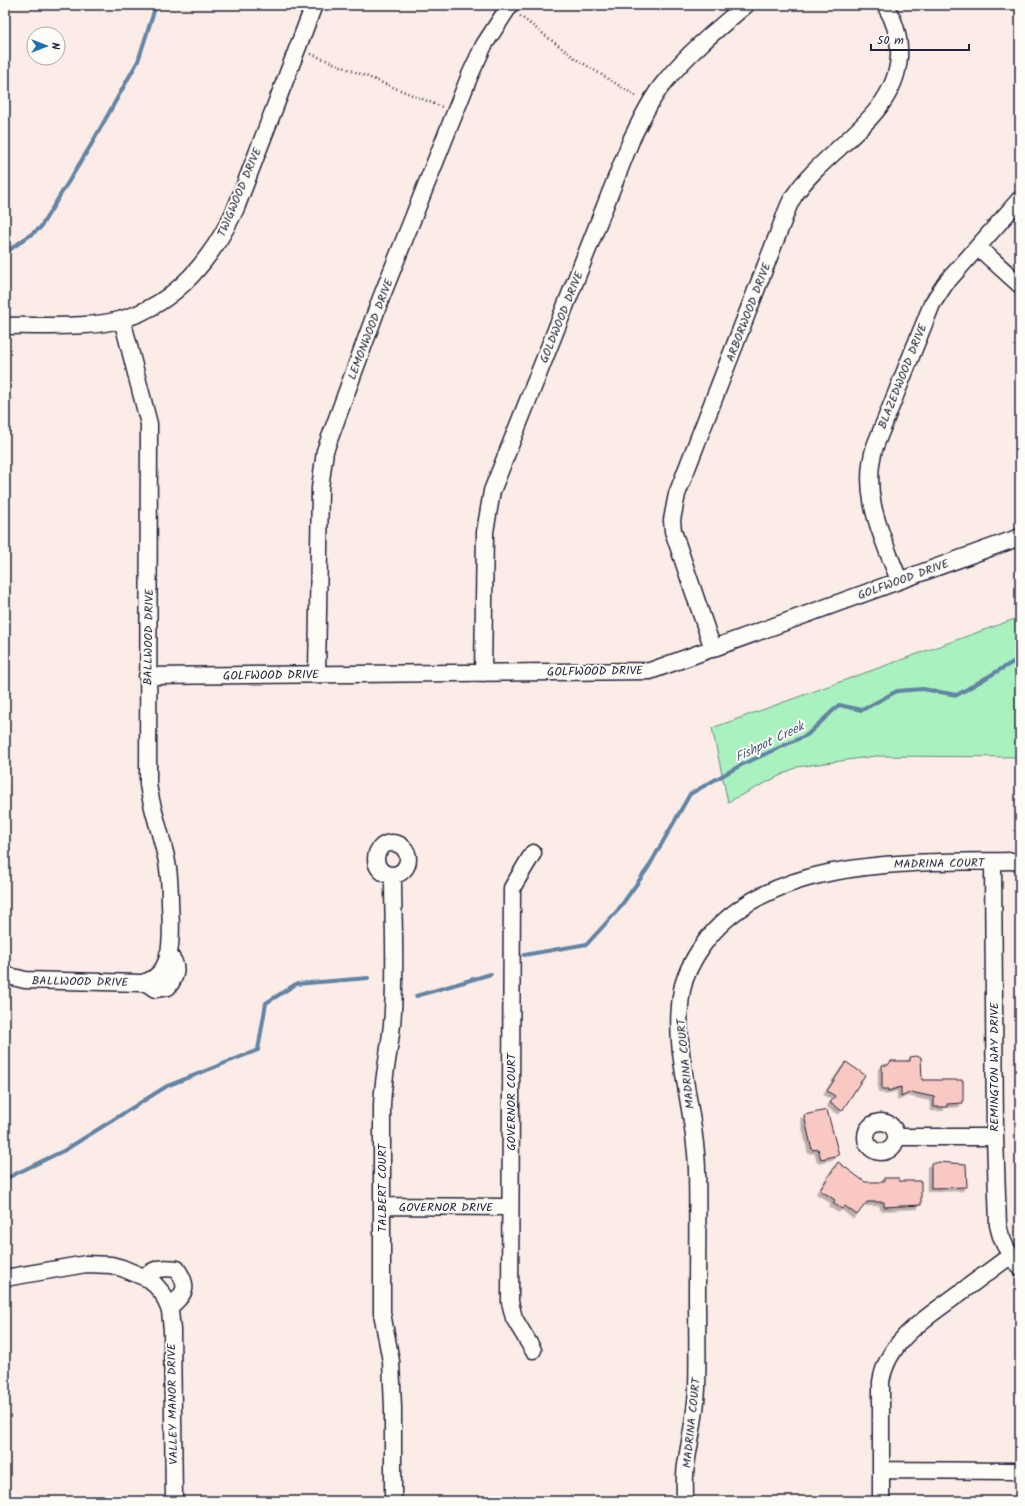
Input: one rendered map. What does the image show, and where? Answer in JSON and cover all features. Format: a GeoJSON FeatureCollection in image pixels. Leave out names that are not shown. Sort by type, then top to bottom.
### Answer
{"type":"FeatureCollection","features":[{"type":"Feature","properties":{"kind":"street","name":"TWIGWOOD DRIVE"},"geometry":{"type":"LineString","coordinates":[[5,326],[88,324],[122,319],[161,301],[183,284],[210,255],[224,233],[314,5]]}},
{"type":"Feature","properties":{"kind":"street","name":"GOLDWOOD DRIVE"},"geometry":{"type":"LineString","coordinates":[[483,673],[485,532],[487,512],[498,476],[632,138],[651,101],[662,85],[707,38],[746,5]]}},
{"type":"Feature","properties":{"kind":"street","name":"ARBORWOOD DRIVE"},"geometry":{"type":"LineString","coordinates":[[713,649],[673,531],[672,520],[677,494],[794,196],[888,96],[896,73],[900,48],[898,32],[885,5]]}},
{"type":"Feature","properties":{"kind":"street","name":"LEMONWOOD DRIVE"},"geometry":{"type":"LineString","coordinates":[[317,674],[320,488],[325,451],[381,298],[468,81],[484,45],[514,10]]}},
{"type":"Feature","properties":{"kind":"street","name":"BLAZEDWOOD DRIVE"},"geometry":{"type":"LineString","coordinates":[[900,580],[874,514],[869,480],[870,462],[928,312],[945,284],[1020,199]]}},
{"type":"Feature","properties":{"kind":"street"},"geometry":{"type":"LineString","coordinates":[[978,247],[1020,285]]}},
{"type":"Feature","properties":{"kind":"street","name":"BALLWOOD DRIVE"},"geometry":{"type":"LineString","coordinates":[[8,980],[152,981],[165,966],[168,954],[172,924],[170,883],[165,850],[150,801],[148,784],[147,676],[149,424],[122,319]]}},
{"type":"Feature","properties":{"kind":"street","name":"GOLFWOOD DRIVE"},"geometry":{"type":"LineString","coordinates":[[147,676],[650,670],[713,649],[900,580],[1020,538]]}},
{"type":"Feature","properties":{"kind":"street","name":"GOVERNOR COURT"},"geometry":{"type":"LineString","coordinates":[[533,853],[512,888],[510,1207],[510,1302],[514,1318],[533,1350]]}},
{"type":"Feature","properties":{"kind":"street","name":"MADRINA COURT"},"geometry":{"type":"LineString","coordinates":[[685,1501],[686,1466],[697,1389],[697,1162],[681,1048],[680,1007],[682,988],[690,968],[713,930],[728,917],[747,904],[792,883],[840,869],[868,865],[1020,861]]}},
{"type":"Feature","properties":{"kind":"street","name":"REMINGTON WAY DRIVE"},"geometry":{"type":"LineString","coordinates":[[993,862],[995,1137],[998,1225],[1001,1238],[1015,1261]]}},
{"type":"Feature","properties":{"kind":"street","name":"TALBERT COURT"},"geometry":{"type":"LineString","coordinates":[[392,1501],[393,1408],[391,1361],[382,1313],[382,1085],[390,1045],[393,1009],[393,876]]}},
{"type":"Feature","properties":{"kind":"street"},"geometry":{"type":"LineString","coordinates":[[897,1137],[995,1137]]}},
{"type":"Feature","properties":{"kind":"street","name":"GOVERNOR DRIVE"},"geometry":{"type":"LineString","coordinates":[[382,1206],[510,1207]]}},
{"type":"Feature","properties":{"kind":"street"},"geometry":{"type":"LineString","coordinates":[[881,1501],[881,1382],[883,1370],[893,1351],[908,1331],[920,1322],[1015,1261]]}},
{"type":"Feature","properties":{"kind":"street","name":"VALLEY MANOR DRIVE"},"geometry":{"type":"LineString","coordinates":[[5,1278],[95,1263],[111,1265],[151,1280],[163,1294],[169,1308],[172,1330],[174,1501]]}},
{"type":"Feature","properties":{"kind":"street"},"geometry":{"type":"LineString","coordinates":[[144,1277],[153,1269],[164,1267],[177,1268],[186,1287],[182,1296],[169,1308]]}},
{"type":"Feature","properties":{"kind":"street"},"geometry":{"type":"LineString","coordinates":[[881,1470],[1020,1471]]}},
{"type":"Feature","properties":{"kind":"path"},"geometry":{"type":"LineString","coordinates":[[514,10],[576,59],[636,96]]}},
{"type":"Feature","properties":{"kind":"path"},"geometry":{"type":"LineString","coordinates":[[311,54],[442,107]]}},
{"type":"Feature","properties":{"kind":"green space"},"geometry":{"type":"Polygon","coordinates":[[[1020,617],[1020,757],[876,756],[797,767],[728,802],[712,728],[1020,617]]]}},
{"type":"Feature","properties":{"kind":"building"},"geometry":{"type":"Polygon","coordinates":[[[910,1057],[921,1057],[922,1080],[963,1080],[963,1103],[947,1104],[947,1107],[934,1107],[934,1097],[911,1092],[901,1097],[901,1087],[888,1091],[888,1089],[882,1089],[882,1065],[888,1065],[891,1061],[910,1061],[910,1057]]]}},
{"type":"Feature","properties":{"kind":"building"},"geometry":{"type":"Polygon","coordinates":[[[846,1062],[865,1075],[842,1111],[830,1103],[835,1096],[827,1091],[846,1062]]]}},
{"type":"Feature","properties":{"kind":"building"},"geometry":{"type":"Polygon","coordinates":[[[827,1110],[839,1155],[821,1159],[818,1149],[812,1150],[804,1115],[827,1110]]]}},
{"type":"Feature","properties":{"kind":"building"},"geometry":{"type":"Polygon","coordinates":[[[838,1162],[865,1182],[884,1182],[884,1178],[899,1178],[899,1181],[921,1181],[921,1205],[884,1207],[884,1202],[867,1202],[857,1215],[845,1206],[842,1209],[833,1203],[835,1200],[820,1190],[838,1162]]]}},
{"type":"Feature","properties":{"kind":"building"},"geometry":{"type":"Polygon","coordinates":[[[931,1163],[966,1164],[967,1187],[931,1188],[931,1163]]]}},
{"type":"Feature","properties":{"kind":"waterway"},"geometry":{"type":"LineString","coordinates":[[5,253],[40,228],[91,145],[138,61],[156,5]]}},
{"type":"Feature","properties":{"kind":"waterway","name":"Fishpot Creek"},"geometry":{"type":"LineString","coordinates":[[524,955],[587,944],[618,910],[648,868],[690,794],[741,765],[807,735],[839,705],[862,710],[897,691],[923,689],[957,695],[1020,658]]}},
{"type":"Feature","properties":{"kind":"waterway"},"geometry":{"type":"LineString","coordinates":[[416,996],[491,974]]}},
{"type":"Feature","properties":{"kind":"waterway"},"geometry":{"type":"LineString","coordinates":[[5,1179],[65,1150],[167,1086],[258,1050],[266,1003],[296,984],[368,978]]}}]}
